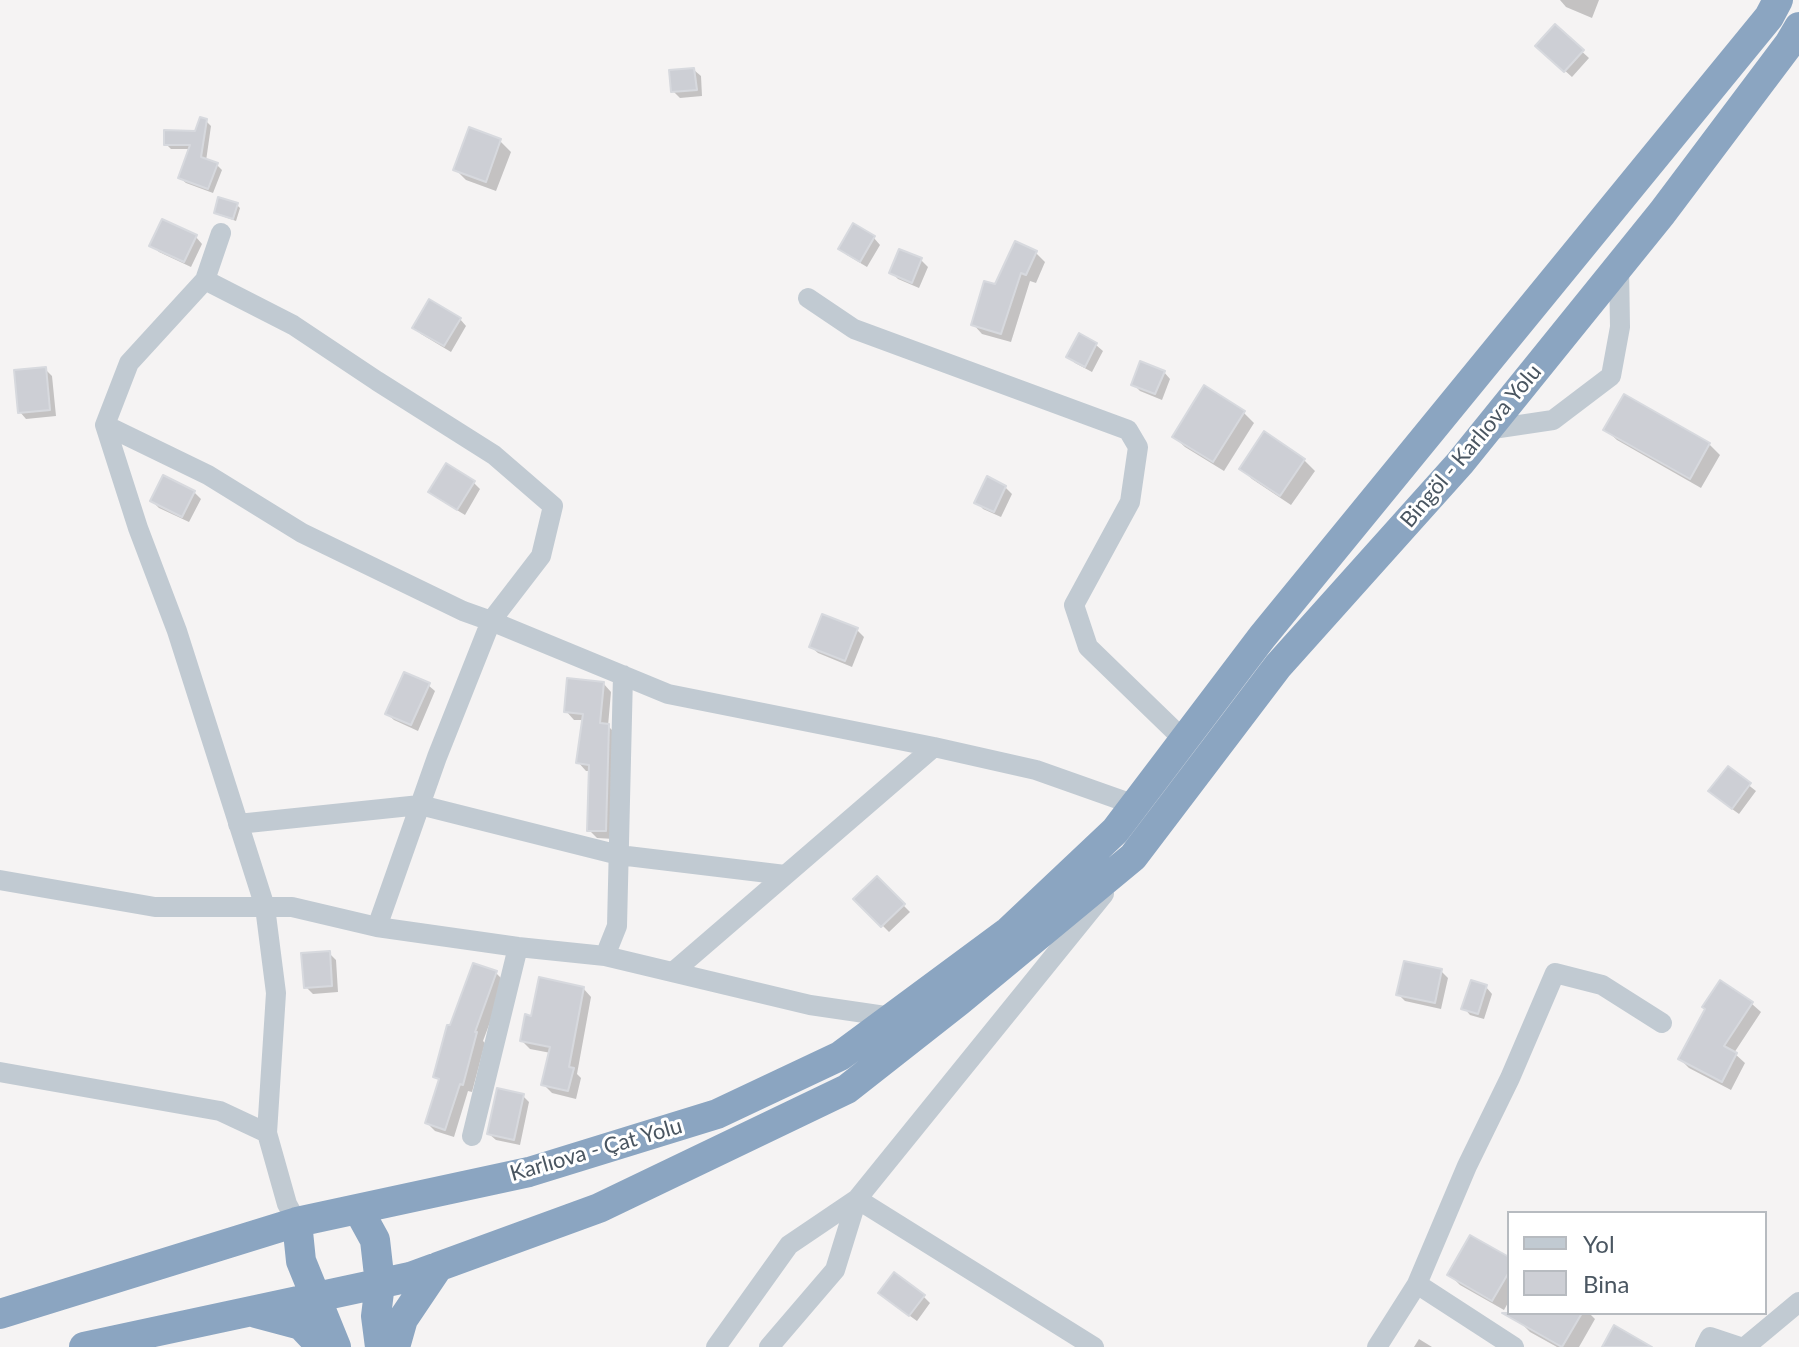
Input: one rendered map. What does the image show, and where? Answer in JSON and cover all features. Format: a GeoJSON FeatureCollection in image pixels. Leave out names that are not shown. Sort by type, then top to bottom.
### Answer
{"type":"FeatureCollection","features":[{"type":"Feature","properties":{"kind":"highway","name":"Bingöl - Karlıova Yolu"},"geometry":{"type":"LineString","coordinates":[[1115,831],[1262,637],[1769,17],[1778,0]]}},
{"type":"Feature","properties":{"kind":"highway","name":"Bingöl - Karlıova Yolu"},"geometry":{"type":"LineString","coordinates":[[1133,857],[1278,666],[1460,463],[1619,266],[1671,201],[1799,27]]}},
{"type":"Feature","properties":{"kind":"highway","name":"Karlıova - Çat Yolu"},"geometry":{"type":"LineString","coordinates":[[0,1314],[297,1222],[529,1172],[717,1114],[840,1056],[1009,931],[1115,831]]}},
{"type":"Feature","properties":{"kind":"highway","name":"Karlıova - Çat Yolu"},"geometry":{"type":"LineString","coordinates":[[84,1347],[410,1277],[599,1208],[847,1089],[1133,857]]}},
{"type":"Feature","properties":{"kind":"highway"},"geometry":{"type":"LineString","coordinates":[[358,1209],[375,1240],[380,1284],[376,1316],[380,1347]]}},
{"type":"Feature","properties":{"kind":"highway"},"geometry":{"type":"LineString","coordinates":[[297,1222],[301,1261],[336,1347]]}},
{"type":"Feature","properties":{"kind":"highway"},"geometry":{"type":"LineString","coordinates":[[395,1347],[403,1319],[438,1267]]}},
{"type":"Feature","properties":{"kind":"highway"},"geometry":{"type":"LineString","coordinates":[[250,1312],[301,1325],[322,1347]]}},
{"type":"Feature","properties":{"kind":"street"},"geometry":{"type":"LineString","coordinates":[[221,233],[205,280],[129,363],[105,425],[138,528],[177,631],[265,907],[276,993],[267,1133],[287,1204],[297,1222]]}},
{"type":"Feature","properties":{"kind":"street"},"geometry":{"type":"LineString","coordinates":[[1486,430],[1553,420],[1611,376],[1620,327],[1619,266]]}},
{"type":"Feature","properties":{"kind":"street"},"geometry":{"type":"LineString","coordinates":[[205,280],[293,325],[494,455],[553,506],[541,556],[491,621],[437,757],[377,927]]}},
{"type":"Feature","properties":{"kind":"street"},"geometry":{"type":"LineString","coordinates":[[808,298],[854,329],[1128,430],[1138,447],[1130,502],[1074,605],[1088,647],[1184,740]]}},
{"type":"Feature","properties":{"kind":"street"},"geometry":{"type":"LineString","coordinates":[[105,425],[208,475],[302,533],[463,611],[668,694],[1036,770],[1135,805]]}},
{"type":"Feature","properties":{"kind":"street"},"geometry":{"type":"LineString","coordinates":[[605,956],[617,926],[623,675]]}},
{"type":"Feature","properties":{"kind":"street"},"geometry":{"type":"LineString","coordinates":[[673,972],[934,747]]}},
{"type":"Feature","properties":{"kind":"street"},"geometry":{"type":"LineString","coordinates":[[238,824],[420,805],[619,855],[785,875]]}},
{"type":"Feature","properties":{"kind":"street"},"geometry":{"type":"LineString","coordinates":[[716,1347],[789,1245],[857,1199],[1133,857]]}},
{"type":"Feature","properties":{"kind":"street"},"geometry":{"type":"LineString","coordinates":[[0,880],[155,907],[292,907],[377,927],[605,956],[810,1005],[892,1017]]}},
{"type":"Feature","properties":{"kind":"street"},"geometry":{"type":"LineString","coordinates":[[472,1136],[518,947]]}},
{"type":"Feature","properties":{"kind":"street"},"geometry":{"type":"LineString","coordinates":[[1377,1347],[1417,1284],[1555,973],[1602,985],[1662,1023]]}},
{"type":"Feature","properties":{"kind":"street"},"geometry":{"type":"LineString","coordinates":[[0,1072],[220,1111],[267,1133]]}},
{"type":"Feature","properties":{"kind":"street"},"geometry":{"type":"LineString","coordinates":[[769,1347],[835,1270],[857,1199]]}},
{"type":"Feature","properties":{"kind":"street"},"geometry":{"type":"LineString","coordinates":[[857,1199],[1094,1347]]}},
{"type":"Feature","properties":{"kind":"street"},"geometry":{"type":"LineString","coordinates":[[1417,1284],[1514,1347]]}},
{"type":"Feature","properties":{"kind":"street"},"geometry":{"type":"LineString","coordinates":[[1705,1347],[1710,1337],[1743,1347],[1799,1302]]}},
{"type":"Feature","properties":{"kind":"building"},"geometry":{"type":"Polygon","coordinates":[[[1555,24],[1584,50],[1564,72],[1535,46],[1555,24]]]}},
{"type":"Feature","properties":{"kind":"building"},"geometry":{"type":"Polygon","coordinates":[[[694,68],[697,90],[671,92],[669,70],[694,68]]]}},
{"type":"Feature","properties":{"kind":"building"},"geometry":{"type":"Polygon","coordinates":[[[200,117],[207,119],[201,157],[218,163],[208,189],[178,178],[190,145],[164,145],[164,130],[195,131],[200,117]]]}},
{"type":"Feature","properties":{"kind":"building"},"geometry":{"type":"Polygon","coordinates":[[[469,127],[501,139],[486,182],[453,170],[469,127]]]}},
{"type":"Feature","properties":{"kind":"building"},"geometry":{"type":"Polygon","coordinates":[[[218,197],[238,203],[233,219],[214,213],[218,197]]]}},
{"type":"Feature","properties":{"kind":"building"},"geometry":{"type":"Polygon","coordinates":[[[162,219],[197,235],[184,262],[149,246],[162,219]]]}},
{"type":"Feature","properties":{"kind":"building"},"geometry":{"type":"Polygon","coordinates":[[[853,223],[875,236],[860,262],[838,249],[853,223]]]}},
{"type":"Feature","properties":{"kind":"building"},"geometry":{"type":"Polygon","coordinates":[[[1015,241],[1037,251],[1026,275],[1021,273],[1001,334],[971,325],[984,281],[995,284],[1015,241]]]}},
{"type":"Feature","properties":{"kind":"building"},"geometry":{"type":"Polygon","coordinates":[[[899,249],[922,258],[912,283],[889,273],[899,249]]]}},
{"type":"Feature","properties":{"kind":"building"},"geometry":{"type":"Polygon","coordinates":[[[429,299],[461,318],[444,346],[412,328],[429,299]]]}},
{"type":"Feature","properties":{"kind":"building"},"geometry":{"type":"Polygon","coordinates":[[[1079,333],[1097,343],[1085,367],[1066,357],[1079,333]]]}},
{"type":"Feature","properties":{"kind":"building"},"geometry":{"type":"Polygon","coordinates":[[[1140,361],[1165,371],[1155,394],[1131,385],[1140,361]]]}},
{"type":"Feature","properties":{"kind":"building"},"geometry":{"type":"Polygon","coordinates":[[[46,367],[50,410],[18,413],[14,370],[46,367]]]}},
{"type":"Feature","properties":{"kind":"building"},"geometry":{"type":"Polygon","coordinates":[[[1204,385],[1245,411],[1213,462],[1172,437],[1204,385]]]}},
{"type":"Feature","properties":{"kind":"building"},"geometry":{"type":"Polygon","coordinates":[[[1624,394],[1710,443],[1690,479],[1603,430],[1624,394]]]}},
{"type":"Feature","properties":{"kind":"building"},"geometry":{"type":"Polygon","coordinates":[[[1264,431],[1305,459],[1280,496],[1239,469],[1264,431]]]}},
{"type":"Feature","properties":{"kind":"building"},"geometry":{"type":"Polygon","coordinates":[[[446,463],[475,481],[457,510],[428,492],[446,463]]]}},
{"type":"Feature","properties":{"kind":"building"},"geometry":{"type":"Polygon","coordinates":[[[163,475],[195,491],[182,517],[150,501],[163,475]]]}},
{"type":"Feature","properties":{"kind":"building"},"geometry":{"type":"Polygon","coordinates":[[[987,476],[1006,486],[994,512],[974,503],[987,476]]]}},
{"type":"Feature","properties":{"kind":"building"},"geometry":{"type":"Polygon","coordinates":[[[822,614],[858,628],[845,661],[809,647],[822,614]]]}},
{"type":"Feature","properties":{"kind":"building"},"geometry":{"type":"Polygon","coordinates":[[[404,672],[430,683],[411,725],[385,714],[404,672]]]}},
{"type":"Feature","properties":{"kind":"building"},"geometry":{"type":"Polygon","coordinates":[[[567,678],[604,682],[600,723],[609,724],[606,831],[587,831],[589,765],[576,763],[583,714],[564,712],[567,678]]]}},
{"type":"Feature","properties":{"kind":"building"},"geometry":{"type":"Polygon","coordinates":[[[1728,766],[1751,783],[1732,809],[1708,791],[1728,766]]]}},
{"type":"Feature","properties":{"kind":"building"},"geometry":{"type":"Polygon","coordinates":[[[877,876],[905,904],[881,927],[853,899],[877,876]]]}},
{"type":"Feature","properties":{"kind":"building"},"geometry":{"type":"Polygon","coordinates":[[[330,951],[332,986],[304,988],[301,953],[330,951]]]}},
{"type":"Feature","properties":{"kind":"building"},"geometry":{"type":"Polygon","coordinates":[[[1404,961],[1442,969],[1435,1003],[1396,995],[1404,961]]]}},
{"type":"Feature","properties":{"kind":"building"},"geometry":{"type":"Polygon","coordinates":[[[473,963],[497,971],[475,1032],[463,1085],[460,1084],[445,1130],[425,1123],[439,1079],[433,1077],[447,1025],[450,1025],[473,963]]]}},
{"type":"Feature","properties":{"kind":"building"},"geometry":{"type":"Polygon","coordinates":[[[539,977],[584,987],[569,1067],[574,1068],[568,1091],[541,1085],[550,1047],[520,1041],[525,1014],[531,1016],[539,977]]]}},
{"type":"Feature","properties":{"kind":"building"},"geometry":{"type":"Polygon","coordinates":[[[1471,980],[1487,985],[1478,1014],[1461,1009],[1471,980]]]}},
{"type":"Feature","properties":{"kind":"building"},"geometry":{"type":"Polygon","coordinates":[[[1720,980],[1753,1002],[1724,1046],[1737,1053],[1722,1082],[1678,1059],[1705,1009],[1702,1007],[1720,980]]]}},
{"type":"Feature","properties":{"kind":"building"},"geometry":{"type":"Polygon","coordinates":[[[497,1088],[524,1094],[514,1140],[487,1134],[497,1088]]]}},
{"type":"Feature","properties":{"kind":"building"},"geometry":{"type":"Polygon","coordinates":[[[1470,1235],[1507,1256],[1507,1275],[1492,1301],[1447,1275],[1470,1235]]]}},
{"type":"Feature","properties":{"kind":"building"},"geometry":{"type":"Polygon","coordinates":[[[894,1272],[925,1295],[909,1316],[878,1293],[894,1272]]]}},
{"type":"Feature","properties":{"kind":"building"},"geometry":{"type":"Polygon","coordinates":[[[1502,1313],[1581,1315],[1562,1347],[1502,1313]]]}},
{"type":"Feature","properties":{"kind":"building"},"geometry":{"type":"Polygon","coordinates":[[[1614,1325],[1652,1347],[1602,1347],[1614,1325]]]}}]}
